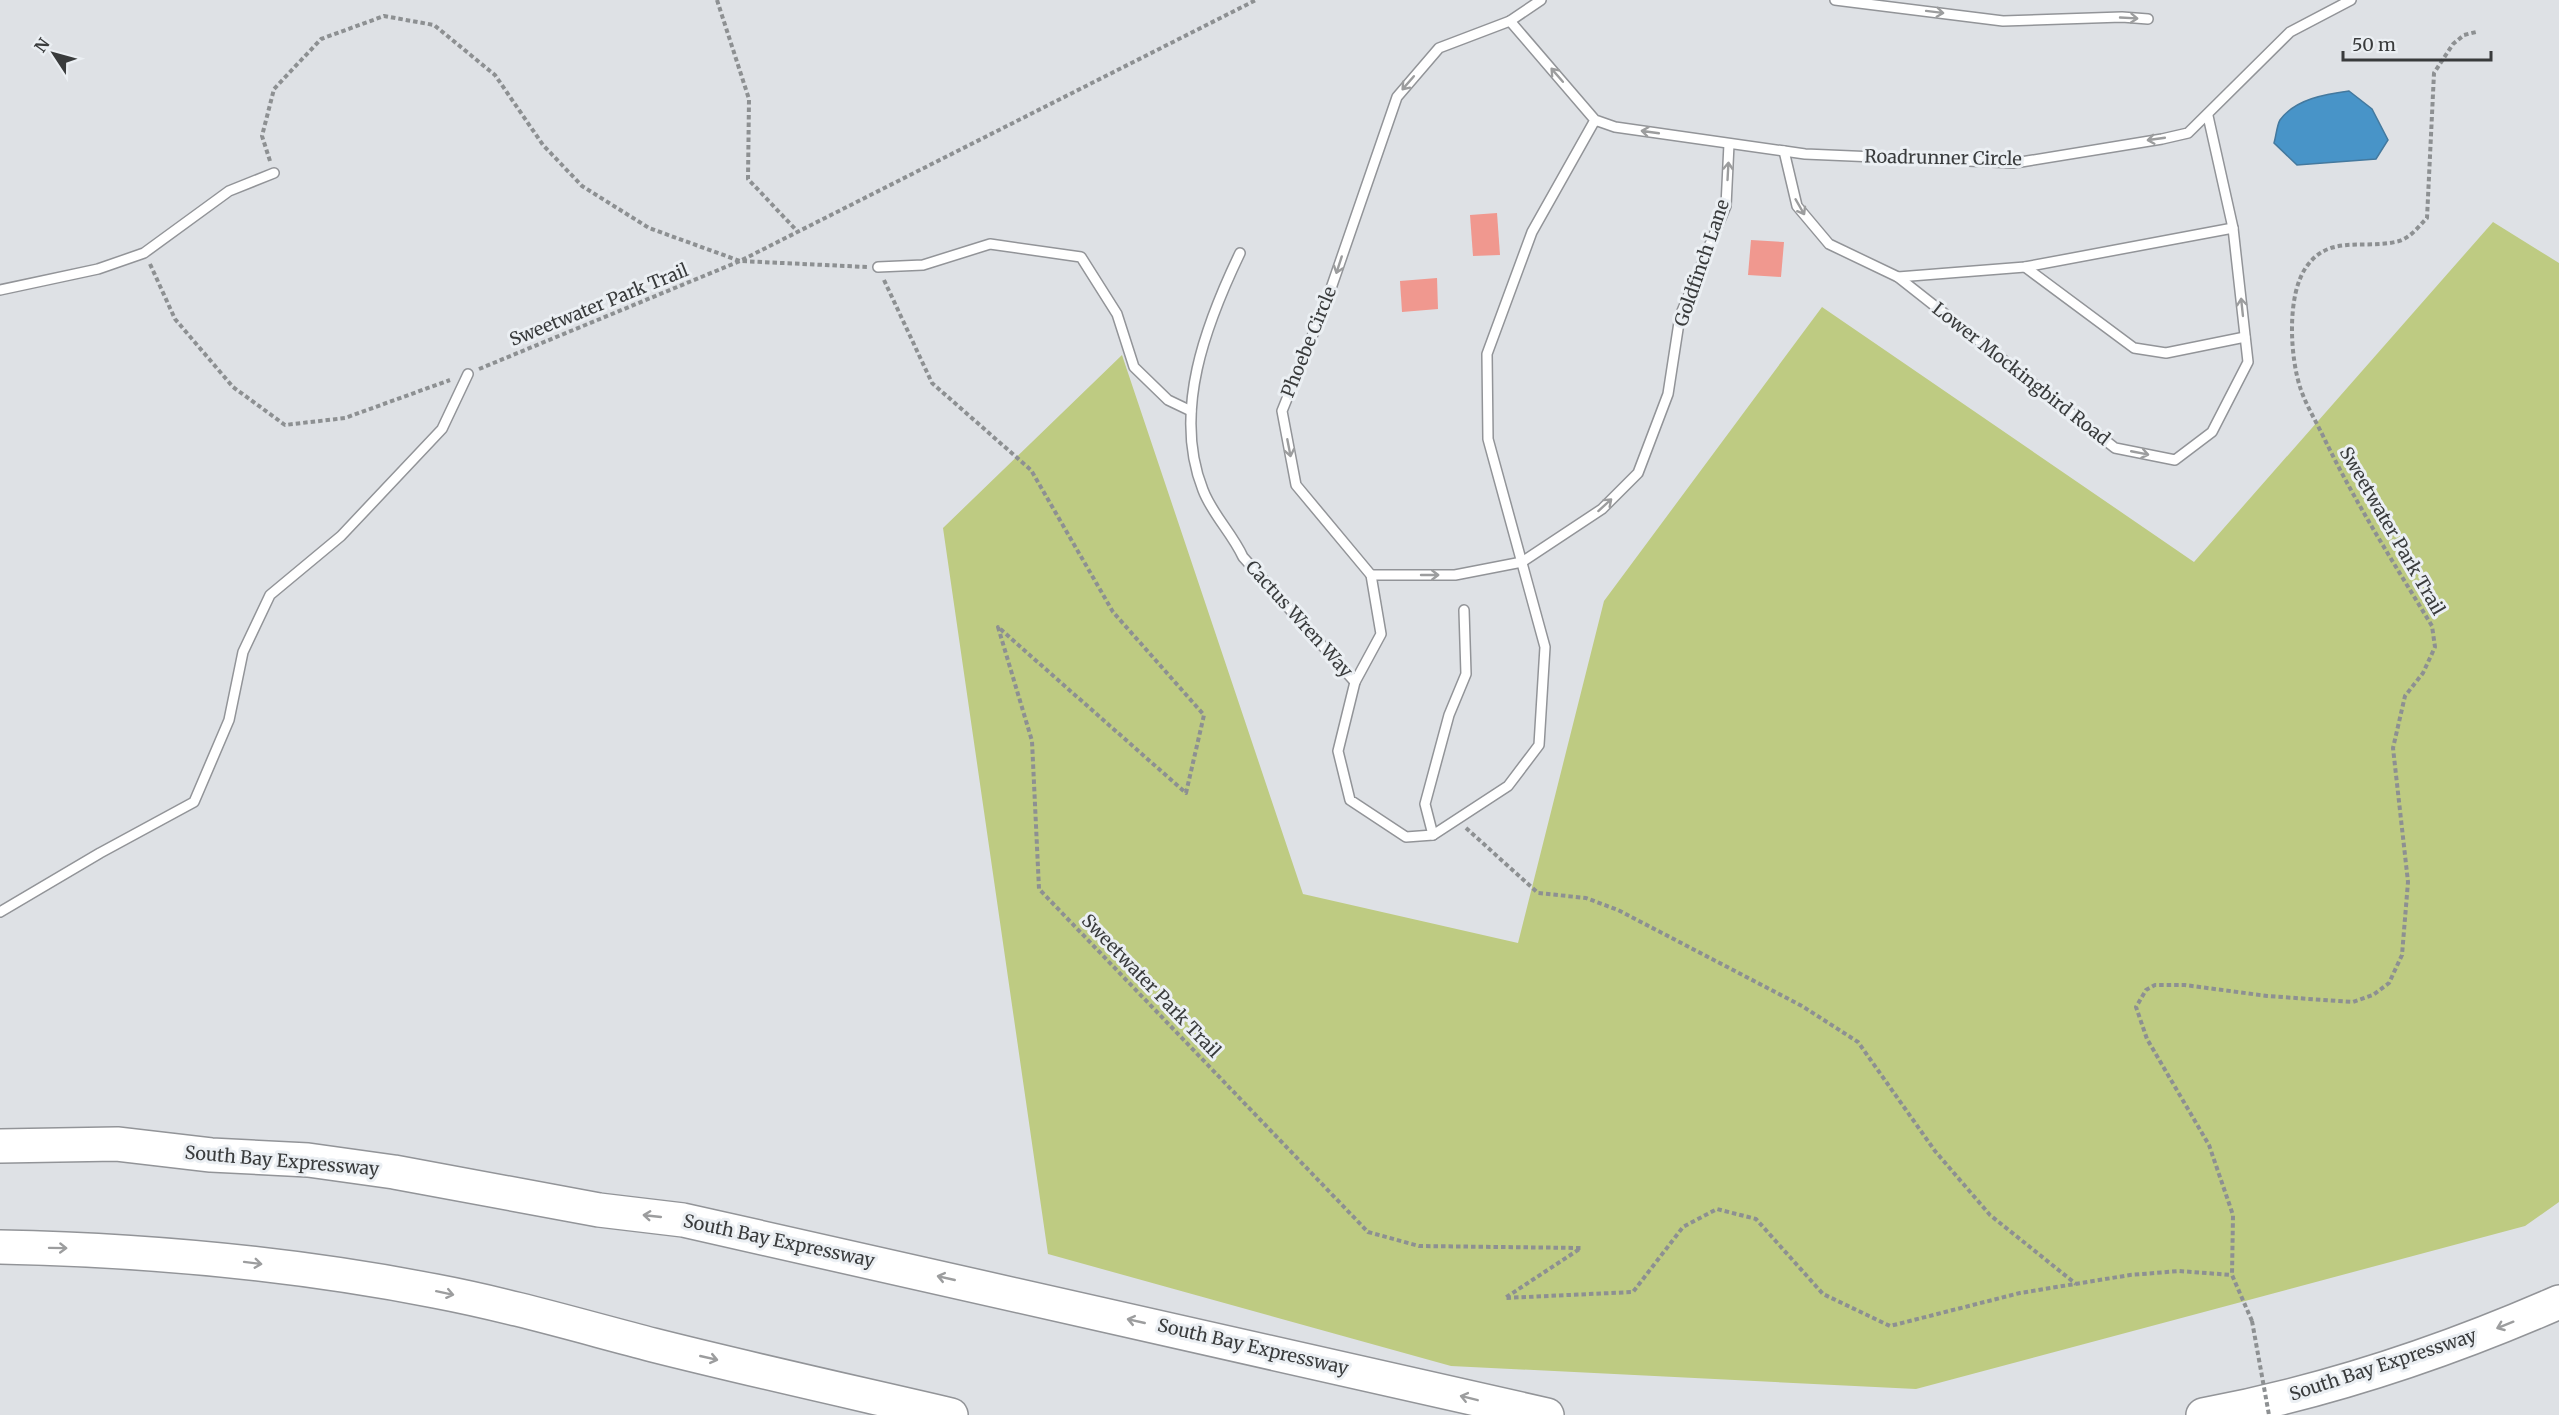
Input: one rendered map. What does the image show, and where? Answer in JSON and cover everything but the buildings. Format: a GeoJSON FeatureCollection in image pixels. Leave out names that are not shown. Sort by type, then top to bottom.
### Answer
{"type":"FeatureCollection","features":[{"type":"Feature","properties":{"kind":"highway","name":"South Bay Expressway"},"geometry":{"type":"LineString","coordinates":[[0,1146],[117,1144],[211,1155],[308,1160],[394,1172],[599,1210],[683,1220],[1547,1415]]}},
{"type":"Feature","properties":{"kind":"highway"},"geometry":{"type":"LineString","coordinates":[[0,1247],[101,1250],[217,1259],[374,1280],[509,1306],[652,1344],[951,1415]]}},
{"type":"Feature","properties":{"kind":"highway","name":"South Bay Expressway"},"geometry":{"type":"LineString","coordinates":[[2203,1415],[2283,1397],[2403,1362],[2463,1342],[2559,1302]]}},
{"type":"Feature","properties":{"kind":"lane","name":"Phoebe Circle"},"geometry":{"type":"LineString","coordinates":[[1371,575],[1296,485],[1282,411],[1328,297],[1397,96],[1439,48],[1510,21],[1541,0]]}},
{"type":"Feature","properties":{"kind":"lane"},"geometry":{"type":"LineString","coordinates":[[1835,0],[2004,21],[2122,17],[2148,19]]}},
{"type":"Feature","properties":{"kind":"lane","name":"Roadrunner Circle"},"geometry":{"type":"LineString","coordinates":[[1595,120],[1615,127],[1784,151],[2015,162],[2188,133],[2208,116],[2290,32],[2351,0]]}},
{"type":"Feature","properties":{"kind":"lane"},"geometry":{"type":"LineString","coordinates":[[1371,575],[1381,634],[1354,682],[1338,751],[1350,800],[1406,837],[1433,835],[1509,786],[1539,745],[1545,647],[1488,440],[1487,354],[1532,232],[1595,120],[1510,21]]}},
{"type":"Feature","properties":{"kind":"lane","name":"Lower Mockingbird Road"},"geometry":{"type":"LineString","coordinates":[[1784,151],[1797,206],[1829,244],[1898,277],[2115,448],[2175,460],[2212,432],[2248,362],[2233,228],[2208,116]]}},
{"type":"Feature","properties":{"kind":"lane","name":"Goldfinch Lane"},"geometry":{"type":"LineString","coordinates":[[1371,575],[1455,575],[1522,562],[1602,509],[1638,473],[1668,394],[1680,316],[1726,206],[1729,144]]}},
{"type":"Feature","properties":{"kind":"lane"},"geometry":{"type":"LineString","coordinates":[[0,290],[99,269],[144,253],[229,192],[274,173]]}},
{"type":"Feature","properties":{"kind":"lane"},"geometry":{"type":"LineString","coordinates":[[1898,277],[2025,267],[2233,228]]}},
{"type":"Feature","properties":{"kind":"lane"},"geometry":{"type":"LineString","coordinates":[[878,267],[923,265],[990,244],[1081,257],[1117,314],[1134,367],[1168,400],[1191,411]]}},
{"type":"Feature","properties":{"kind":"lane","name":"Cactus Wren Way"},"geometry":{"type":"LineString","coordinates":[[1240,253],[1205,336],[1191,411],[1198,474],[1204,493],[1235,538],[1243,556],[1354,682]]}},
{"type":"Feature","properties":{"kind":"lane"},"geometry":{"type":"LineString","coordinates":[[2025,267],[2134,348],[2166,353],[2245,337]]}},
{"type":"Feature","properties":{"kind":"lane"},"geometry":{"type":"LineString","coordinates":[[0,912],[100,853],[194,802],[230,720],[243,652],[270,595],[341,536],[442,429],[468,374]]}},
{"type":"Feature","properties":{"kind":"lane"},"geometry":{"type":"LineString","coordinates":[[1433,835],[1425,804],[1449,715],[1466,674],[1464,610]]}},
{"type":"Feature","properties":{"kind":"path"},"geometry":{"type":"LineString","coordinates":[[717,0],[749,99],[748,179],[798,232]]}},
{"type":"Feature","properties":{"kind":"path"},"geometry":{"type":"LineString","coordinates":[[740,261],[1256,0]]}},
{"type":"Feature","properties":{"kind":"path","name":"Sweetwater Park Trail"},"geometry":{"type":"LineString","coordinates":[[274,173],[262,136],[274,88],[321,39],[384,16],[434,25],[495,75],[543,145],[582,186],[649,228],[740,261],[878,267],[932,383],[1031,470],[1113,612],[1204,715],[1186,793],[998,627],[1032,741],[1039,889],[1368,1232],[1419,1246],[1581,1248],[1505,1298],[1632,1292],[1683,1227],[1717,1209],[1756,1219],[1823,1294],[1890,1326],[2020,1293],[2077,1284],[2180,1271],[2232,1275]]}},
{"type":"Feature","properties":{"kind":"path","name":"Sweetwater Park Trail"},"geometry":{"type":"LineString","coordinates":[[2269,1415],[2252,1322],[2232,1275],[2233,1215],[2209,1145],[2147,1039],[2136,1006],[2146,990],[2155,985],[2185,985],[2267,996],[2353,1002],[2373,995],[2389,983],[2402,955],[2408,882],[2393,748],[2406,696],[2423,673],[2435,648],[2432,626],[2348,486],[2301,389],[2292,344],[2293,308],[2297,284],[2307,265],[2324,252],[2337,244],[2396,242],[2410,236],[2427,218],[2434,73],[2453,45],[2464,35],[2476,32]]}},
{"type":"Feature","properties":{"kind":"path","name":"Sweetwater Park Trail"},"geometry":{"type":"LineString","coordinates":[[144,253],[159,278],[175,319],[233,387],[285,424],[345,418],[468,374],[740,261]]}},
{"type":"Feature","properties":{"kind":"path"},"geometry":{"type":"LineString","coordinates":[[1458,820],[1538,893],[1586,898],[1618,910],[1802,1006],[1858,1042],[1935,1151],[1990,1215],[2077,1284]]}},
{"type":"Feature","properties":{"kind":"green space"},"geometry":{"type":"Polygon","coordinates":[[[2493,222],[2559,263],[2559,1202],[2525,1226],[1916,1389],[1451,1366],[1048,1254],[943,528],[1122,355],[1303,894],[1518,943],[1604,601],[1822,307],[2194,562],[2493,222]]]}},
{"type":"Feature","properties":{"kind":"water"},"geometry":{"type":"Polygon","coordinates":[[[2349,91],[2372,109],[2388,140],[2376,159],[2297,165],[2274,143],[2280,120],[2294,107],[2321,96],[2349,91]]]}}]}
